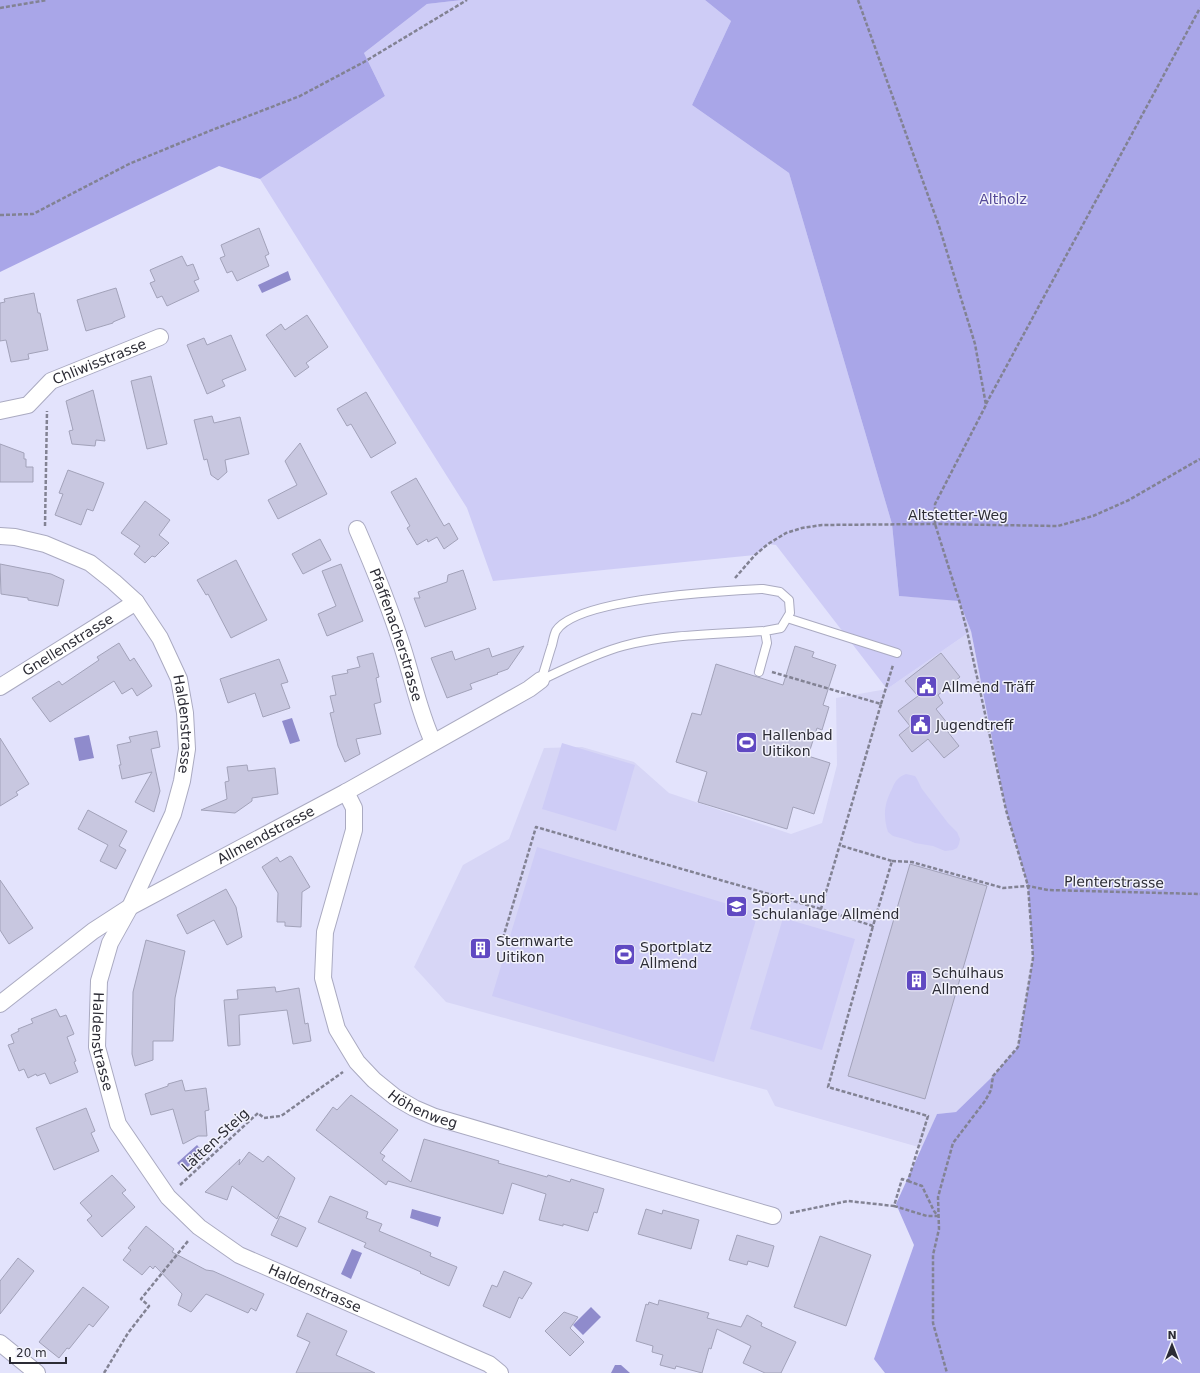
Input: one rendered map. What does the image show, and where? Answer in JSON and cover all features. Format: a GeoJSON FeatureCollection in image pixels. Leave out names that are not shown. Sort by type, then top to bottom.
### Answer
{"type":"FeatureCollection","features":[{"type":"Feature","properties":{"kind":"street","name":"Chliwisstrasse"},"geometry":{"type":"LineString","coordinates":[[0,411],[28,405],[51,381],[160,337]]}},
{"type":"Feature","properties":{"kind":"street","name":"Pfaffenacherstrasse"},"geometry":{"type":"LineString","coordinates":[[357,529],[381,586],[403,648],[426,727],[433,742]]}},
{"type":"Feature","properties":{"kind":"street","name":"Haldenstrasse"},"geometry":{"type":"LineString","coordinates":[[0,536],[15,537],[45,544],[90,563],[114,582],[136,602],[160,638],[179,679],[185,713],[187,749],[182,782],[173,814],[130,907],[110,943],[99,981],[96,1047],[118,1124],[168,1197],[199,1227],[239,1255],[489,1364],[500,1373]]}},
{"type":"Feature","properties":{"kind":"street","name":"Gnellenstrasse"},"geometry":{"type":"LineString","coordinates":[[0,687],[136,602]]}},
{"type":"Feature","properties":{"kind":"street","name":"Allmendstrasse"},"geometry":{"type":"LineString","coordinates":[[0,1004],[93,931],[130,907],[346,792],[529,689],[541,680]]}},
{"type":"Feature","properties":{"kind":"street","name":"Höhenweg"},"geometry":{"type":"LineString","coordinates":[[346,792],[354,808],[354,830],[325,932],[323,978],[337,1029],[357,1062],[374,1080],[395,1097],[414,1108],[435,1117],[773,1216]]}},
{"type":"Feature","properties":{"kind":"street"},"geometry":{"type":"LineString","coordinates":[[0,1343],[37,1373]]}},
{"type":"Feature","properties":{"kind":"lane"},"geometry":{"type":"LineString","coordinates":[[763,589],[780,592],[789,600],[790,613],[781,628],[765,631],[660,639],[622,646],[577,663],[541,680],[556,631],[568,620],[589,612],[625,603],[668,596],[727,591],[763,589]]}},
{"type":"Feature","properties":{"kind":"lane"},"geometry":{"type":"LineString","coordinates":[[787,618],[897,653]]}},
{"type":"Feature","properties":{"kind":"lane"},"geometry":{"type":"LineString","coordinates":[[759,670],[767,643],[765,631]]}},
{"type":"Feature","properties":{"kind":"path"},"geometry":{"type":"LineString","coordinates":[[0,8],[47,0]]}},
{"type":"Feature","properties":{"kind":"path"},"geometry":{"type":"LineString","coordinates":[[0,215],[33,214],[129,164],[300,96],[364,62],[467,0]]}},
{"type":"Feature","properties":{"kind":"path"},"geometry":{"type":"LineString","coordinates":[[858,0],[939,226],[975,344],[986,405]]}},
{"type":"Feature","properties":{"kind":"path"},"geometry":{"type":"LineString","coordinates":[[947,1373],[933,1323],[933,1255],[939,1229],[938,1197],[953,1143],[988,1096],[991,1090],[993,1076],[1018,1047],[1033,958],[1028,886],[1006,810],[959,600],[934,524],[935,504],[986,405],[1200,8]]}},
{"type":"Feature","properties":{"kind":"path"},"geometry":{"type":"LineString","coordinates":[[45,544],[47,385]]}},
{"type":"Feature","properties":{"kind":"path","name":"Altstetter-Weg"},"geometry":{"type":"LineString","coordinates":[[727,591],[737,574],[768,544],[786,533],[802,528],[822,525],[934,524],[1058,526],[1093,516],[1122,503],[1200,459]]}},
{"type":"Feature","properties":{"kind":"path"},"geometry":{"type":"LineString","coordinates":[[821,909],[897,653]]}},
{"type":"Feature","properties":{"kind":"path"},"geometry":{"type":"LineString","coordinates":[[759,670],[881,704]]}},
{"type":"Feature","properties":{"kind":"path"},"geometry":{"type":"LineString","coordinates":[[503,938],[536,827],[821,909],[873,926]]}},
{"type":"Feature","properties":{"kind":"path","name":"Plenterstrasse"},"geometry":{"type":"LineString","coordinates":[[839,845],[892,861],[912,862],[1003,888],[1028,886],[1048,890],[1200,894]]}},
{"type":"Feature","properties":{"kind":"path"},"geometry":{"type":"LineString","coordinates":[[892,861],[828,1087],[928,1116],[908,1181]]}},
{"type":"Feature","properties":{"kind":"path","name":"Lätten-Steig"},"geometry":{"type":"LineString","coordinates":[[168,1197],[258,1113],[264,1118],[281,1116],[357,1062]]}},
{"type":"Feature","properties":{"kind":"path"},"geometry":{"type":"LineString","coordinates":[[894,1206],[902,1179],[922,1186],[938,1216]]}},
{"type":"Feature","properties":{"kind":"path"},"geometry":{"type":"LineString","coordinates":[[773,1216],[848,1201],[894,1206],[927,1216],[938,1216]]}},
{"type":"Feature","properties":{"kind":"path"},"geometry":{"type":"LineString","coordinates":[[104,1373],[128,1333],[149,1306],[141,1299],[199,1227]]}},
{"type":"Feature","properties":{"kind":"shaded area"},"geometry":{"type":"Polygon","coordinates":[[[462,0],[705,0],[731,21],[692,105],[789,173],[892,524],[899,596],[959,600],[971,631],[887,689],[776,545],[768,544],[755,555],[493,581],[467,508],[260,179],[385,96],[364,53],[427,4],[462,0]]]}},
{"type":"Feature","properties":{"kind":"shaded area"},"geometry":{"type":"Polygon","coordinates":[[[288,271],[291,280],[262,293],[258,285],[288,271]]]}},
{"type":"Feature","properties":{"kind":"shaded area","name":"Sport- und Schulanlage Allmend"},"geometry":{"type":"Polygon","coordinates":[[[971,631],[1006,810],[1028,886],[1033,958],[1018,1047],[993,1076],[956,1112],[937,1114],[922,1148],[775,1106],[767,1090],[446,1002],[414,967],[463,865],[509,839],[544,748],[582,747],[634,762],[669,793],[791,834],[822,823],[837,765],[836,698],[887,689],[971,631]]]}},
{"type":"Feature","properties":{"kind":"shaded area"},"geometry":{"type":"Polygon","coordinates":[[[292,718],[300,741],[290,744],[282,721],[292,718]]]}},
{"type":"Feature","properties":{"kind":"shaded area"},"geometry":{"type":"Polygon","coordinates":[[[89,735],[94,758],[79,761],[74,738],[89,735]]]}},
{"type":"Feature","properties":{"kind":"shaded area"},"geometry":{"type":"Polygon","coordinates":[[[562,743],[635,765],[616,831],[542,809],[562,743]]]}},
{"type":"Feature","properties":{"kind":"shaded area"},"geometry":{"type":"Polygon","coordinates":[[[906,774],[915,776],[922,789],[948,823],[957,832],[960,839],[957,848],[945,851],[933,846],[915,843],[893,836],[888,832],[885,821],[887,800],[896,782],[901,776],[906,774]]]}},
{"type":"Feature","properties":{"kind":"shaded area","name":"Sportplatz Allmend"},"geometry":{"type":"Polygon","coordinates":[[[537,847],[758,913],[714,1062],[492,996],[537,847]]]}},
{"type":"Feature","properties":{"kind":"shaded area"},"geometry":{"type":"Polygon","coordinates":[[[783,918],[855,939],[822,1050],[750,1029],[783,918]]]}},
{"type":"Feature","properties":{"kind":"shaded area"},"geometry":{"type":"Polygon","coordinates":[[[197,1145],[204,1153],[184,1170],[177,1163],[197,1145]]]}},
{"type":"Feature","properties":{"kind":"shaded area"},"geometry":{"type":"Polygon","coordinates":[[[412,1209],[441,1217],[438,1227],[410,1218],[412,1209]]]}},
{"type":"Feature","properties":{"kind":"shaded area"},"geometry":{"type":"Polygon","coordinates":[[[352,1249],[362,1253],[351,1279],[341,1274],[352,1249]]]}},
{"type":"Feature","properties":{"kind":"shaded area"},"geometry":{"type":"Polygon","coordinates":[[[591,1307],[601,1317],[583,1335],[573,1325],[591,1307]]]}},
{"type":"Feature","properties":{"kind":"shaded area"},"geometry":{"type":"Polygon","coordinates":[[[615,1365],[621,1365],[630,1373],[611,1373],[615,1365]]]}},
{"type":"Feature","properties":{"kind":"green space"},"geometry":{"type":"Polygon","coordinates":[[[0,0],[462,0],[427,4],[364,53],[385,96],[260,179],[219,166],[0,272],[0,0]]]}},
{"type":"Feature","properties":{"kind":"green space","name":"Altholz"},"geometry":{"type":"Polygon","coordinates":[[[705,0],[1200,0],[1200,1373],[885,1373],[874,1359],[914,1245],[896,1204],[937,1114],[956,1112],[993,1076],[1018,1047],[1033,958],[1028,886],[1006,810],[971,631],[959,601],[899,596],[892,524],[789,173],[692,105],[731,21],[705,0]]]}},
{"type":"Feature","properties":{"kind":"building"},"geometry":{"type":"Polygon","coordinates":[[[259,228],[269,254],[265,256],[269,266],[237,281],[232,271],[227,273],[220,258],[225,256],[221,245],[259,228]]]}},
{"type":"Feature","properties":{"kind":"building"},"geometry":{"type":"Polygon","coordinates":[[[182,256],[187,266],[193,264],[199,279],[194,281],[199,291],[167,306],[162,296],[157,298],[150,283],[155,281],[150,270],[182,256]]]}},
{"type":"Feature","properties":{"kind":"building"},"geometry":{"type":"Polygon","coordinates":[[[116,288],[125,317],[113,323],[86,331],[77,300],[116,288]]]}},
{"type":"Feature","properties":{"kind":"building"},"geometry":{"type":"Polygon","coordinates":[[[34,293],[48,350],[28,354],[29,359],[11,362],[6,340],[0,341],[0,303],[5,302],[4,299],[34,293]]]}},
{"type":"Feature","properties":{"kind":"building"},"geometry":{"type":"Polygon","coordinates":[[[307,315],[328,347],[306,363],[309,367],[295,377],[266,335],[281,324],[285,330],[307,315]]]}},
{"type":"Feature","properties":{"kind":"building"},"geometry":{"type":"Polygon","coordinates":[[[231,335],[246,370],[222,380],[225,386],[207,394],[187,345],[204,338],[207,345],[231,335]]]}},
{"type":"Feature","properties":{"kind":"building"},"geometry":{"type":"Polygon","coordinates":[[[151,376],[167,444],[147,449],[131,381],[151,376]]]}},
{"type":"Feature","properties":{"kind":"building"},"geometry":{"type":"Polygon","coordinates":[[[93,390],[105,441],[96,440],[95,446],[72,444],[69,431],[73,430],[66,401],[93,390]]]}},
{"type":"Feature","properties":{"kind":"building"},"geometry":{"type":"Polygon","coordinates":[[[366,392],[396,443],[371,458],[351,424],[347,426],[337,409],[366,392]]]}},
{"type":"Feature","properties":{"kind":"building"},"geometry":{"type":"Polygon","coordinates":[[[212,416],[214,423],[240,417],[249,454],[225,460],[227,472],[218,480],[211,475],[207,459],[204,460],[194,420],[212,416]]]}},
{"type":"Feature","properties":{"kind":"building"},"geometry":{"type":"Polygon","coordinates":[[[300,443],[327,494],[278,519],[268,500],[297,485],[285,461],[300,443]]]}},
{"type":"Feature","properties":{"kind":"building"},"geometry":{"type":"Polygon","coordinates":[[[0,444],[24,453],[26,467],[33,467],[33,482],[0,482],[0,444]]]}},
{"type":"Feature","properties":{"kind":"building"},"geometry":{"type":"Polygon","coordinates":[[[68,470],[104,483],[93,511],[87,509],[81,525],[55,515],[63,494],[59,493],[68,470]]]}},
{"type":"Feature","properties":{"kind":"building"},"geometry":{"type":"Polygon","coordinates":[[[416,478],[444,526],[449,523],[458,539],[444,549],[437,537],[428,542],[427,539],[417,545],[407,528],[410,526],[391,492],[416,478]]]}},
{"type":"Feature","properties":{"kind":"building"},"geometry":{"type":"Polygon","coordinates":[[[145,501],[170,520],[159,535],[169,543],[155,557],[152,556],[145,563],[134,554],[140,546],[121,533],[145,501]]]}},
{"type":"Feature","properties":{"kind":"building"},"geometry":{"type":"Polygon","coordinates":[[[320,539],[331,560],[303,574],[292,554],[320,539]]]}},
{"type":"Feature","properties":{"kind":"building"},"geometry":{"type":"Polygon","coordinates":[[[236,560],[267,620],[231,638],[208,594],[206,595],[197,580],[236,560]]]}},
{"type":"Feature","properties":{"kind":"building"},"geometry":{"type":"Polygon","coordinates":[[[0,564],[51,574],[64,580],[58,606],[28,600],[28,598],[1,594],[0,564]]]}},
{"type":"Feature","properties":{"kind":"building"},"geometry":{"type":"Polygon","coordinates":[[[341,564],[363,621],[327,636],[318,614],[336,606],[322,571],[341,564]]]}},
{"type":"Feature","properties":{"kind":"building"},"geometry":{"type":"Polygon","coordinates":[[[463,570],[476,609],[425,627],[414,598],[420,598],[418,592],[447,582],[448,575],[463,570]]]}},
{"type":"Feature","properties":{"kind":"building"},"geometry":{"type":"Polygon","coordinates":[[[119,643],[130,661],[134,658],[152,686],[137,696],[132,688],[122,694],[114,681],[50,722],[32,698],[59,681],[62,685],[99,660],[97,657],[119,643]]]}},
{"type":"Feature","properties":{"kind":"building"},"geometry":{"type":"Polygon","coordinates":[[[524,646],[508,669],[470,684],[472,689],[447,698],[431,658],[452,651],[455,660],[489,648],[492,657],[524,646]]]}},
{"type":"Feature","properties":{"kind":"building","name":"Hallenbad Uitikon"},"geometry":{"type":"Polygon","coordinates":[[[795,646],[814,652],[812,657],[836,665],[823,705],[829,707],[822,730],[817,728],[808,756],[830,763],[814,814],[793,807],[787,829],[698,802],[707,772],[676,762],[692,713],[701,715],[716,664],[783,685],[795,646]]]}},
{"type":"Feature","properties":{"kind":"building"},"geometry":{"type":"Polygon","coordinates":[[[373,653],[379,677],[376,678],[381,702],[374,704],[381,734],[356,739],[360,754],[345,762],[338,746],[330,713],[334,712],[330,696],[336,695],[332,676],[348,673],[347,670],[360,667],[357,657],[373,653]]]}},
{"type":"Feature","properties":{"kind":"building"},"geometry":{"type":"Polygon","coordinates":[[[941,653],[960,677],[938,695],[943,703],[936,709],[948,724],[944,727],[959,746],[944,758],[928,739],[912,752],[899,735],[910,726],[898,711],[918,696],[905,681],[941,653]]]}},
{"type":"Feature","properties":{"kind":"building"},"geometry":{"type":"Polygon","coordinates":[[[279,659],[288,682],[281,684],[290,708],[263,717],[255,693],[228,703],[220,679],[279,659]]]}},
{"type":"Feature","properties":{"kind":"building"},"geometry":{"type":"Polygon","coordinates":[[[157,731],[160,747],[151,749],[160,791],[154,812],[135,802],[152,772],[122,779],[117,745],[131,742],[129,737],[157,731]]]}},
{"type":"Feature","properties":{"kind":"building"},"geometry":{"type":"Polygon","coordinates":[[[0,738],[29,784],[16,792],[18,795],[0,806],[0,738]]]}},
{"type":"Feature","properties":{"kind":"building"},"geometry":{"type":"Polygon","coordinates":[[[247,765],[248,771],[275,768],[278,794],[252,798],[252,801],[235,813],[201,810],[227,799],[225,782],[229,781],[227,767],[247,765]]]}},
{"type":"Feature","properties":{"kind":"building"},"geometry":{"type":"Polygon","coordinates":[[[88,810],[127,831],[119,846],[126,850],[116,869],[100,861],[108,845],[78,829],[88,810]]]}},
{"type":"Feature","properties":{"kind":"building"},"geometry":{"type":"Polygon","coordinates":[[[290,856],[310,887],[302,892],[301,927],[285,926],[285,922],[277,922],[278,893],[262,867],[277,857],[280,862],[290,856]]]}},
{"type":"Feature","properties":{"kind":"building","name":"Schulhaus Allmend"},"geometry":{"type":"Polygon","coordinates":[[[910,864],[987,886],[925,1099],[848,1076],[910,864]]]}},
{"type":"Feature","properties":{"kind":"building"},"geometry":{"type":"Polygon","coordinates":[[[0,880],[33,928],[9,944],[0,930],[0,880]]]}},
{"type":"Feature","properties":{"kind":"building"},"geometry":{"type":"Polygon","coordinates":[[[226,889],[236,907],[242,937],[227,945],[214,920],[187,934],[177,915],[226,889]]]}},
{"type":"Feature","properties":{"kind":"building"},"geometry":{"type":"Polygon","coordinates":[[[146,940],[185,951],[175,998],[173,1041],[153,1041],[153,1060],[135,1066],[132,1054],[133,992],[146,940]]]}},
{"type":"Feature","properties":{"kind":"building","name":"Sternwarte Uitikon"},"geometry":{"type":"Polygon","coordinates":[[[484,940],[488,947],[487,952],[482,956],[473,950],[475,942],[484,940]]]}},
{"type":"Feature","properties":{"kind":"building"},"geometry":{"type":"Polygon","coordinates":[[[275,987],[276,992],[299,988],[305,1024],[308,1023],[311,1041],[293,1044],[287,1010],[239,1015],[240,1045],[228,1046],[224,1000],[238,999],[237,990],[275,987]]]}},
{"type":"Feature","properties":{"kind":"building"},"geometry":{"type":"Polygon","coordinates":[[[56,1009],[60,1017],[66,1015],[74,1034],[67,1037],[76,1061],[74,1062],[78,1072],[50,1084],[45,1073],[37,1076],[36,1074],[28,1078],[24,1069],[19,1071],[8,1045],[14,1043],[11,1035],[19,1031],[18,1029],[33,1023],[31,1019],[56,1009]]]}},
{"type":"Feature","properties":{"kind":"building"},"geometry":{"type":"Polygon","coordinates":[[[182,1080],[185,1091],[206,1088],[209,1110],[205,1111],[207,1136],[198,1136],[183,1144],[173,1109],[151,1115],[145,1094],[168,1086],[168,1084],[182,1080]]]}},
{"type":"Feature","properties":{"kind":"building"},"geometry":{"type":"Polygon","coordinates":[[[351,1095],[398,1130],[380,1153],[385,1156],[382,1160],[411,1182],[424,1139],[547,1177],[548,1175],[570,1182],[571,1179],[604,1189],[597,1213],[594,1212],[588,1231],[563,1224],[563,1226],[539,1220],[546,1194],[512,1183],[503,1214],[388,1181],[386,1185],[316,1130],[333,1107],[337,1110],[351,1095]]]}},
{"type":"Feature","properties":{"kind":"building"},"geometry":{"type":"Polygon","coordinates":[[[86,1108],[95,1131],[91,1133],[99,1151],[54,1170],[36,1128],[86,1108]]]}},
{"type":"Feature","properties":{"kind":"building"},"geometry":{"type":"Polygon","coordinates":[[[249,1152],[263,1162],[268,1156],[295,1178],[277,1219],[232,1186],[227,1200],[205,1192],[240,1159],[239,1165],[249,1152]]]}},
{"type":"Feature","properties":{"kind":"building"},"geometry":{"type":"Polygon","coordinates":[[[112,1175],[126,1190],[122,1193],[135,1207],[102,1237],[87,1220],[92,1216],[80,1203],[112,1175]]]}},
{"type":"Feature","properties":{"kind":"building"},"geometry":{"type":"Polygon","coordinates":[[[330,1196],[368,1212],[366,1218],[382,1224],[379,1231],[431,1253],[430,1256],[457,1267],[449,1286],[364,1247],[366,1243],[318,1222],[330,1196]]]}},
{"type":"Feature","properties":{"kind":"building"},"geometry":{"type":"Polygon","coordinates":[[[646,1209],[662,1214],[663,1210],[699,1220],[691,1249],[638,1234],[646,1209]]]}},
{"type":"Feature","properties":{"kind":"building"},"geometry":{"type":"Polygon","coordinates":[[[280,1216],[306,1228],[297,1247],[271,1235],[280,1216]]]}},
{"type":"Feature","properties":{"kind":"building"},"geometry":{"type":"Polygon","coordinates":[[[146,1226],[174,1249],[172,1252],[206,1270],[213,1271],[264,1294],[256,1311],[251,1308],[248,1313],[206,1294],[191,1312],[178,1305],[182,1294],[155,1266],[153,1269],[150,1266],[142,1275],[123,1260],[131,1250],[128,1248],[146,1226]]]}},
{"type":"Feature","properties":{"kind":"building"},"geometry":{"type":"Polygon","coordinates":[[[737,1235],[774,1246],[768,1267],[748,1261],[747,1265],[729,1260],[737,1235]]]}},
{"type":"Feature","properties":{"kind":"building"},"geometry":{"type":"Polygon","coordinates":[[[820,1236],[871,1255],[846,1326],[794,1307],[820,1236]]]}},
{"type":"Feature","properties":{"kind":"building"},"geometry":{"type":"Polygon","coordinates":[[[18,1258],[34,1271],[0,1314],[0,1281],[18,1258]]]}},
{"type":"Feature","properties":{"kind":"building"},"geometry":{"type":"Polygon","coordinates":[[[504,1271],[532,1283],[522,1299],[519,1297],[510,1318],[483,1306],[492,1285],[497,1287],[504,1271]]]}},
{"type":"Feature","properties":{"kind":"building"},"geometry":{"type":"Polygon","coordinates":[[[83,1287],[109,1307],[93,1327],[89,1324],[69,1349],[67,1348],[59,1358],[39,1342],[83,1287]]]}},
{"type":"Feature","properties":{"kind":"building"},"geometry":{"type":"Polygon","coordinates":[[[659,1300],[709,1313],[707,1318],[741,1327],[747,1315],[762,1323],[761,1326],[796,1342],[781,1373],[765,1373],[743,1363],[751,1346],[717,1329],[711,1349],[709,1348],[702,1373],[676,1366],[675,1369],[660,1365],[663,1355],[652,1352],[653,1346],[636,1341],[646,1304],[648,1305],[649,1302],[658,1305],[659,1300]]]}},
{"type":"Feature","properties":{"kind":"building"},"geometry":{"type":"Polygon","coordinates":[[[564,1312],[578,1317],[570,1328],[584,1342],[570,1356],[545,1331],[564,1312]]]}},
{"type":"Feature","properties":{"kind":"building"},"geometry":{"type":"Polygon","coordinates":[[[307,1313],[347,1331],[336,1355],[375,1373],[296,1373],[310,1342],[297,1336],[307,1313]]]}},
{"type":"Feature","properties":{"kind":"place","name":"Allmend Träff"},"geometry":{"type":"Point","coordinates":[926,687]}},
{"type":"Feature","properties":{"kind":"place","name":"Jugendtreff"},"geometry":{"type":"Point","coordinates":[921,725]}},
{"type":"Feature","properties":{"kind":"place","name":"Hallenbad Uitikon"},"geometry":{"type":"Point","coordinates":[747,743]}},
{"type":"Feature","properties":{"kind":"place","name":"Sport- und Schulanlage Allmend"},"geometry":{"type":"Point","coordinates":[737,906]}},
{"type":"Feature","properties":{"kind":"place","name":"Sternwarte Uitikon"},"geometry":{"type":"Point","coordinates":[481,949]}},
{"type":"Feature","properties":{"kind":"place","name":"Sportplatz Allmend"},"geometry":{"type":"Point","coordinates":[625,955]}},
{"type":"Feature","properties":{"kind":"place","name":"Schulhaus Allmend"},"geometry":{"type":"Point","coordinates":[917,981]}}]}
